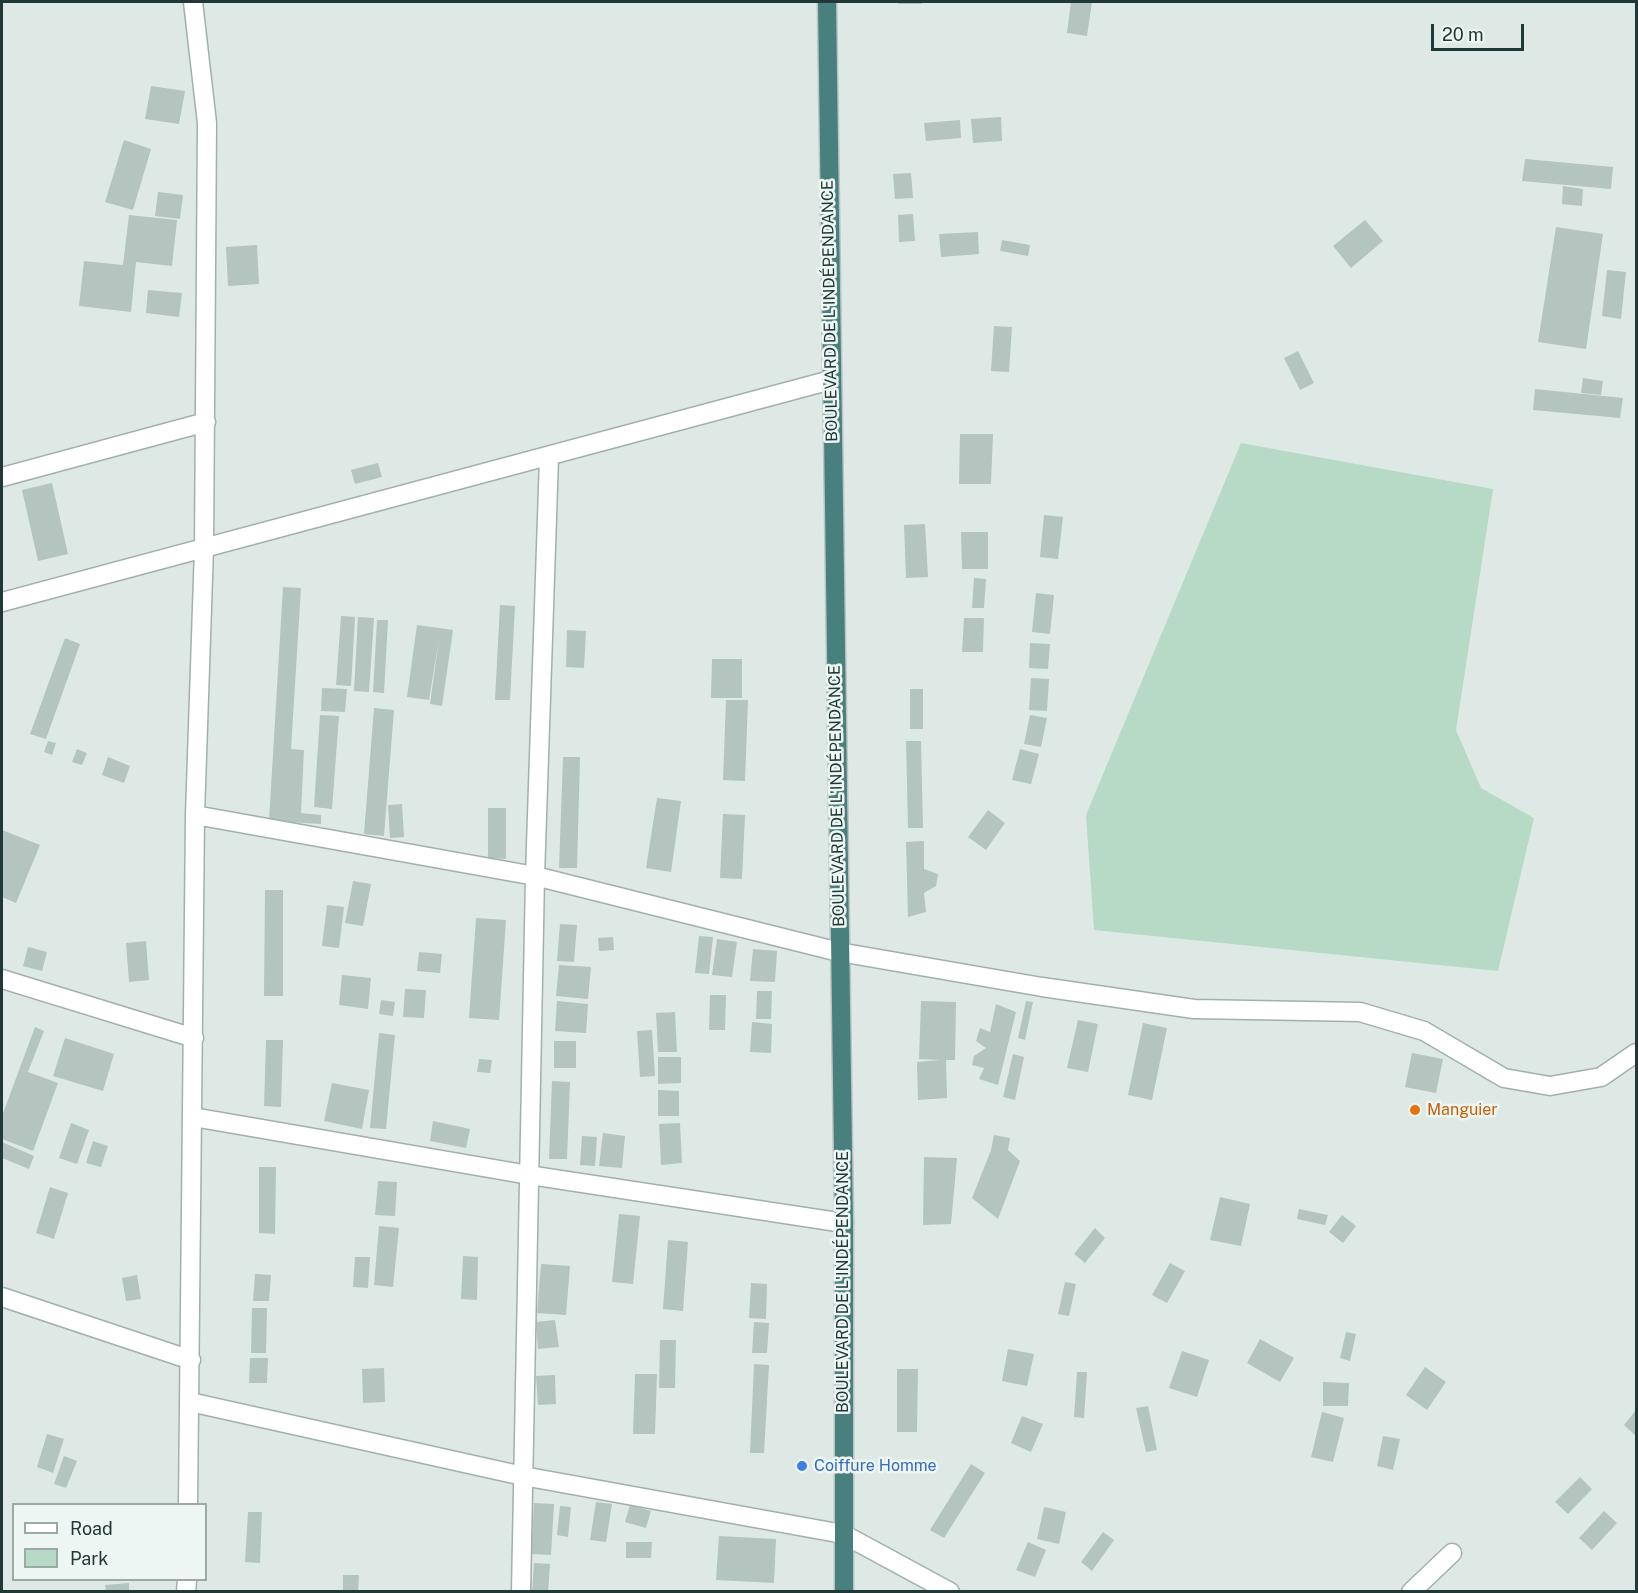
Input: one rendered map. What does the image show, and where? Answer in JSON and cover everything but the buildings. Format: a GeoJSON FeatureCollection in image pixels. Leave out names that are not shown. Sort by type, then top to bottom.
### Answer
{"type":"FeatureCollection","features":[{"type":"Feature","properties":{"kind":"highway","name":"BOULEVARD DE L'INDÉPENDANCE"},"geometry":{"type":"LineString","coordinates":[[827,2],[844,1223],[843,1592]]}},
{"type":"Feature","properties":{"kind":"street"},"geometry":{"type":"LineString","coordinates":[[188,1503],[195,815],[206,422],[207,123],[193,2]]}},
{"type":"Feature","properties":{"kind":"street"},"geometry":{"type":"LineString","coordinates":[[2,602],[831,380]]}},
{"type":"Feature","properties":{"kind":"street"},"geometry":{"type":"LineString","coordinates":[[2,477],[206,422]]}},
{"type":"Feature","properties":{"kind":"street"},"geometry":{"type":"LineString","coordinates":[[521,1592],[534,876],[549,457]]}},
{"type":"Feature","properties":{"kind":"street"},"geometry":{"type":"LineString","coordinates":[[195,815],[534,876],[839,952],[1042,987],[1194,1009],[1360,1012],[1424,1031],[1504,1078],[1550,1086],[1601,1077],[1636,1053]]}},
{"type":"Feature","properties":{"kind":"street"},"geometry":{"type":"LineString","coordinates":[[2,979],[194,1038]]}},
{"type":"Feature","properties":{"kind":"street"},"geometry":{"type":"LineString","coordinates":[[193,1118],[529,1175],[844,1223]]}},
{"type":"Feature","properties":{"kind":"street"},"geometry":{"type":"LineString","coordinates":[[2,1297],[191,1360]]}},
{"type":"Feature","properties":{"kind":"street"},"geometry":{"type":"LineString","coordinates":[[190,1402],[523,1476],[843,1534],[950,1592]]}},
{"type":"Feature","properties":{"kind":"street"},"geometry":{"type":"LineString","coordinates":[[1411,1592],[1452,1553]]}},
{"type":"Feature","properties":{"kind":"green space"},"geometry":{"type":"Polygon","coordinates":[[[1241,443],[1493,489],[1456,730],[1481,788],[1534,818],[1498,971],[1094,930],[1086,815],[1241,443]]]}},
{"type":"Feature","properties":{"kind":"place","name":"Manguier"},"geometry":{"type":"Point","coordinates":[1415,1110]}},
{"type":"Feature","properties":{"kind":"place","name":"Coiffure Homme"},"geometry":{"type":"Point","coordinates":[802,1466]}}]}
